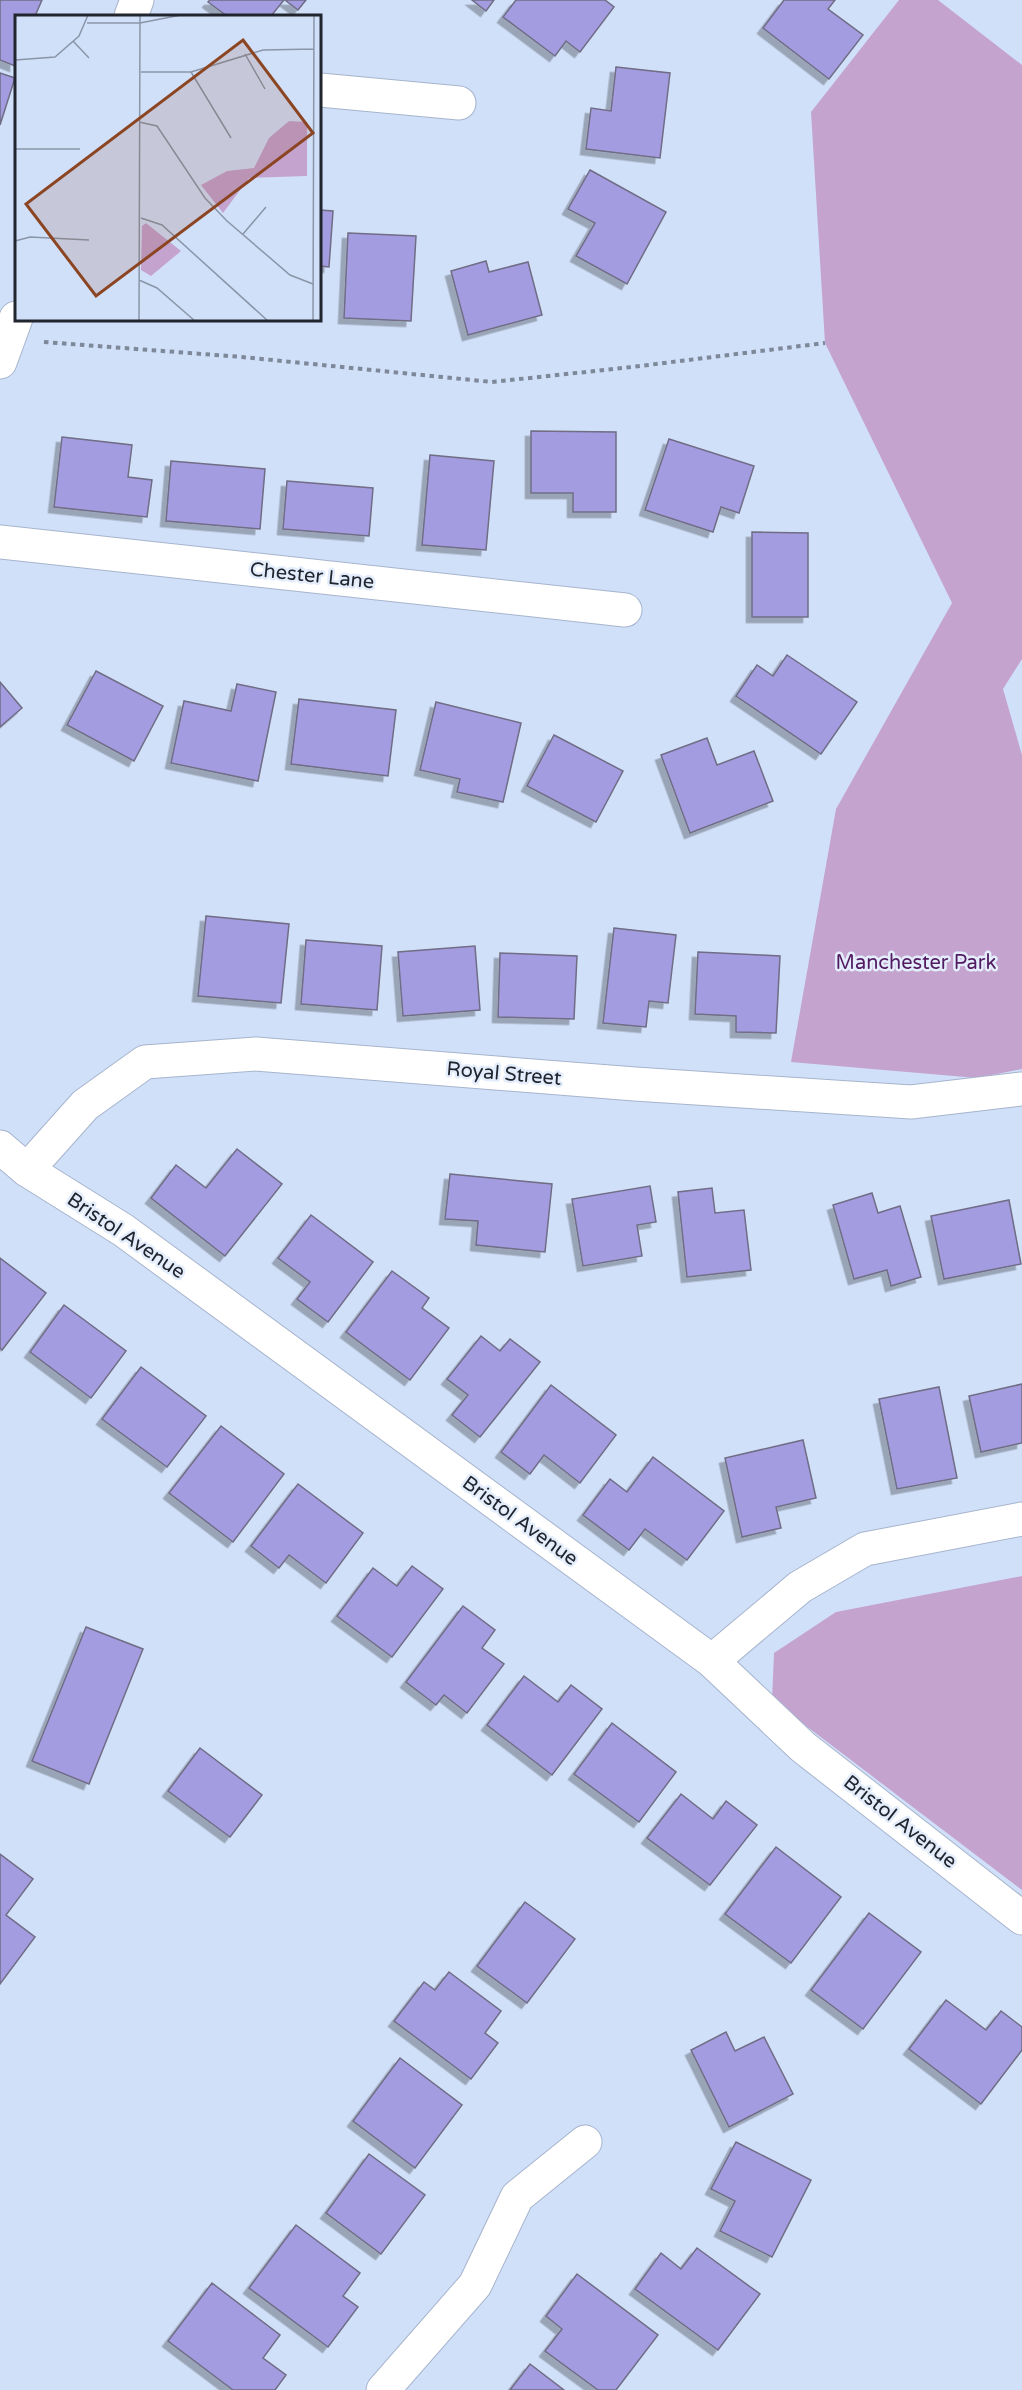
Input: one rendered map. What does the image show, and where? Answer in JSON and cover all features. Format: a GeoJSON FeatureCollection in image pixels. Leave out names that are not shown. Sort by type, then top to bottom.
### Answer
{"type":"FeatureCollection","features":[{"type":"Feature","properties":{"kind":"street"},"geometry":{"type":"LineString","coordinates":[[130,15],[137,0]]}},
{"type":"Feature","properties":{"kind":"street"},"geometry":{"type":"LineString","coordinates":[[321,90],[459,104]]}},
{"type":"Feature","properties":{"kind":"street"},"geometry":{"type":"LineString","coordinates":[[0,362],[15,321]]}},
{"type":"Feature","properties":{"kind":"street","name":"Chester Lane"},"geometry":{"type":"LineString","coordinates":[[0,542],[625,610]]}},
{"type":"Feature","properties":{"kind":"street","name":"Royal Street"},"geometry":{"type":"LineString","coordinates":[[27,1170],[85,1105],[145,1062],[256,1054],[635,1084],[911,1101],[1022,1089]]}},
{"type":"Feature","properties":{"kind":"street","name":"Bristol Avenue"},"geometry":{"type":"LineString","coordinates":[[0,1147],[27,1170],[123,1230],[712,1661],[803,1747],[1022,1918]]}},
{"type":"Feature","properties":{"kind":"street"},"geometry":{"type":"LineString","coordinates":[[712,1661],[800,1587],[865,1548],[1022,1519]]}},
{"type":"Feature","properties":{"kind":"street"},"geometry":{"type":"LineString","coordinates":[[383,2390],[475,2285],[517,2197],[585,2142]]}},
{"type":"Feature","properties":{"kind":"path"},"geometry":{"type":"LineString","coordinates":[[58,344],[242,357],[492,382],[825,343]]}},
{"type":"Feature","properties":{"kind":"green space","name":"Manchester Park"},"geometry":{"type":"Polygon","coordinates":[[[899,0],[938,0],[1022,65],[1022,659],[1003,689],[1022,755],[1022,1069],[977,1078],[791,1062],[836,809],[952,603],[825,343],[811,112],[899,0]]]}},
{"type":"Feature","properties":{"kind":"green space"},"geometry":{"type":"Polygon","coordinates":[[[1022,1576],[1022,1890],[772,1700],[774,1653],[836,1612],[1022,1576]]]}},
{"type":"Feature","properties":{"kind":"building"},"geometry":{"type":"Polygon","coordinates":[[[0,0],[42,0],[35,15],[15,15],[15,66],[0,60],[0,0]]]}},
{"type":"Feature","properties":{"kind":"building"},"geometry":{"type":"Polygon","coordinates":[[[210,0],[284,0],[272,15],[226,15],[208,2],[210,0]]]}},
{"type":"Feature","properties":{"kind":"building"},"geometry":{"type":"Polygon","coordinates":[[[285,0],[306,0],[298,10],[285,0]]]}},
{"type":"Feature","properties":{"kind":"building"},"geometry":{"type":"Polygon","coordinates":[[[472,0],[494,0],[486,11],[472,0]]]}},
{"type":"Feature","properties":{"kind":"building"},"geometry":{"type":"Polygon","coordinates":[[[516,0],[605,0],[614,7],[580,52],[566,41],[555,56],[503,17],[516,0]]]}},
{"type":"Feature","properties":{"kind":"building"},"geometry":{"type":"Polygon","coordinates":[[[784,0],[835,0],[828,9],[863,35],[829,79],[763,28],[784,0]]]}},
{"type":"Feature","properties":{"kind":"building"},"geometry":{"type":"Polygon","coordinates":[[[616,67],[670,73],[660,158],[586,149],[591,108],[611,111],[616,67]]]}},
{"type":"Feature","properties":{"kind":"building"},"geometry":{"type":"Polygon","coordinates":[[[0,73],[15,78],[0,125],[0,73]]]}},
{"type":"Feature","properties":{"kind":"building"},"geometry":{"type":"Polygon","coordinates":[[[590,170],[666,212],[627,284],[576,256],[595,223],[568,209],[590,170]]]}},
{"type":"Feature","properties":{"kind":"building"},"geometry":{"type":"Polygon","coordinates":[[[321,210],[333,211],[329,267],[321,266],[321,210]]]}},
{"type":"Feature","properties":{"kind":"building"},"geometry":{"type":"Polygon","coordinates":[[[348,233],[416,236],[411,321],[344,318],[348,233]]]}},
{"type":"Feature","properties":{"kind":"building"},"geometry":{"type":"Polygon","coordinates":[[[486,261],[489,272],[528,262],[542,315],[468,335],[451,271],[486,261]]]}},
{"type":"Feature","properties":{"kind":"building"},"geometry":{"type":"Polygon","coordinates":[[[531,431],[616,432],[616,512],[573,512],[573,493],[531,493],[531,431]]]}},
{"type":"Feature","properties":{"kind":"building"},"geometry":{"type":"Polygon","coordinates":[[[62,437],[132,445],[128,477],[152,480],[147,517],[54,507],[62,437]]]}},
{"type":"Feature","properties":{"kind":"building"},"geometry":{"type":"Polygon","coordinates":[[[669,439],[754,466],[739,513],[721,507],[713,532],[645,510],[669,439]]]}},
{"type":"Feature","properties":{"kind":"building"},"geometry":{"type":"Polygon","coordinates":[[[430,455],[494,461],[486,550],[422,545],[430,455]]]}},
{"type":"Feature","properties":{"kind":"building"},"geometry":{"type":"Polygon","coordinates":[[[171,461],[265,469],[260,529],[166,521],[171,461]]]}},
{"type":"Feature","properties":{"kind":"building"},"geometry":{"type":"Polygon","coordinates":[[[287,481],[373,488],[369,536],[283,529],[287,481]]]}},
{"type":"Feature","properties":{"kind":"building"},"geometry":{"type":"Polygon","coordinates":[[[752,532],[808,533],[808,617],[752,617],[752,532]]]}},
{"type":"Feature","properties":{"kind":"building"},"geometry":{"type":"Polygon","coordinates":[[[787,655],[857,702],[821,754],[736,696],[757,665],[773,676],[787,655]]]}},
{"type":"Feature","properties":{"kind":"building"},"geometry":{"type":"Polygon","coordinates":[[[96,671],[163,706],[134,761],[67,725],[96,671]]]}},
{"type":"Feature","properties":{"kind":"building"},"geometry":{"type":"Polygon","coordinates":[[[0,682],[22,708],[0,727],[0,682]]]}},
{"type":"Feature","properties":{"kind":"building"},"geometry":{"type":"Polygon","coordinates":[[[237,684],[276,692],[258,781],[171,763],[184,701],[231,711],[237,684]]]}},
{"type":"Feature","properties":{"kind":"building"},"geometry":{"type":"Polygon","coordinates":[[[299,699],[396,710],[388,776],[291,764],[299,699]]]}},
{"type":"Feature","properties":{"kind":"building"},"geometry":{"type":"Polygon","coordinates":[[[436,702],[521,723],[503,802],[457,792],[460,779],[420,770],[436,702]]]}},
{"type":"Feature","properties":{"kind":"building"},"geometry":{"type":"Polygon","coordinates":[[[554,735],[623,771],[596,822],[527,786],[554,735]]]}},
{"type":"Feature","properties":{"kind":"building"},"geometry":{"type":"Polygon","coordinates":[[[707,738],[717,765],[754,751],[773,801],[690,833],[661,755],[707,738]]]}},
{"type":"Feature","properties":{"kind":"building"},"geometry":{"type":"Polygon","coordinates":[[[206,916],[289,924],[281,1003],[198,996],[206,916]]]}},
{"type":"Feature","properties":{"kind":"building"},"geometry":{"type":"Polygon","coordinates":[[[614,928],[676,935],[668,1003],[649,1001],[646,1027],[603,1023],[614,928]]]}},
{"type":"Feature","properties":{"kind":"building"},"geometry":{"type":"Polygon","coordinates":[[[306,940],[382,946],[377,1010],[301,1004],[306,940]]]}},
{"type":"Feature","properties":{"kind":"building"},"geometry":{"type":"Polygon","coordinates":[[[475,946],[480,1010],[403,1016],[398,952],[475,946]]]}},
{"type":"Feature","properties":{"kind":"building"},"geometry":{"type":"Polygon","coordinates":[[[698,952],[780,956],[776,1033],[736,1032],[736,1016],[695,1014],[698,952]]]}},
{"type":"Feature","properties":{"kind":"building"},"geometry":{"type":"Polygon","coordinates":[[[500,953],[577,956],[574,1019],[498,1017],[500,953]]]}},
{"type":"Feature","properties":{"kind":"building"},"geometry":{"type":"Polygon","coordinates":[[[237,1149],[282,1184],[225,1256],[151,1198],[176,1165],[206,1188],[237,1149]]]}},
{"type":"Feature","properties":{"kind":"building"},"geometry":{"type":"Polygon","coordinates":[[[450,1174],[552,1184],[545,1252],[476,1245],[478,1221],[445,1219],[450,1174]]]}},
{"type":"Feature","properties":{"kind":"building"},"geometry":{"type":"Polygon","coordinates":[[[650,1186],[656,1222],[637,1225],[642,1256],[583,1266],[572,1199],[650,1186]]]}},
{"type":"Feature","properties":{"kind":"building"},"geometry":{"type":"Polygon","coordinates":[[[712,1188],[715,1213],[744,1210],[751,1270],[687,1277],[678,1192],[712,1188]]]}},
{"type":"Feature","properties":{"kind":"building"},"geometry":{"type":"Polygon","coordinates":[[[872,1193],[878,1213],[900,1206],[921,1277],[891,1286],[887,1270],[854,1279],[833,1205],[872,1193]]]}},
{"type":"Feature","properties":{"kind":"building"},"geometry":{"type":"Polygon","coordinates":[[[1009,1200],[1021,1264],[944,1279],[931,1216],[1009,1200]]]}},
{"type":"Feature","properties":{"kind":"building"},"geometry":{"type":"Polygon","coordinates":[[[311,1215],[373,1262],[328,1322],[297,1299],[310,1282],[278,1258],[311,1215]]]}},
{"type":"Feature","properties":{"kind":"building"},"geometry":{"type":"Polygon","coordinates":[[[0,1258],[46,1293],[2,1350],[0,1348],[0,1258]]]}},
{"type":"Feature","properties":{"kind":"building"},"geometry":{"type":"Polygon","coordinates":[[[392,1271],[429,1298],[422,1308],[449,1328],[410,1380],[346,1332],[392,1271]]]}},
{"type":"Feature","properties":{"kind":"building"},"geometry":{"type":"Polygon","coordinates":[[[64,1305],[126,1351],[91,1398],[30,1352],[64,1305]]]}},
{"type":"Feature","properties":{"kind":"building"},"geometry":{"type":"Polygon","coordinates":[[[481,1336],[500,1351],[510,1339],[540,1362],[480,1437],[452,1415],[468,1395],[447,1379],[481,1336]]]}},
{"type":"Feature","properties":{"kind":"building"},"geometry":{"type":"Polygon","coordinates":[[[141,1367],[206,1416],[167,1467],[102,1419],[141,1367]]]}},
{"type":"Feature","properties":{"kind":"building"},"geometry":{"type":"Polygon","coordinates":[[[1022,1384],[1022,1443],[981,1452],[969,1396],[1022,1384]]]}},
{"type":"Feature","properties":{"kind":"building"},"geometry":{"type":"Polygon","coordinates":[[[551,1385],[616,1435],[580,1483],[544,1455],[530,1474],[501,1452],[551,1385]]]}},
{"type":"Feature","properties":{"kind":"building"},"geometry":{"type":"Polygon","coordinates":[[[939,1387],[957,1478],[897,1489],[879,1399],[939,1387]]]}},
{"type":"Feature","properties":{"kind":"building"},"geometry":{"type":"Polygon","coordinates":[[[221,1426],[284,1474],[233,1542],[169,1493],[221,1426]]]}},
{"type":"Feature","properties":{"kind":"building"},"geometry":{"type":"Polygon","coordinates":[[[803,1440],[816,1498],[776,1507],[781,1528],[742,1537],[725,1458],[803,1440]]]}},
{"type":"Feature","properties":{"kind":"building"},"geometry":{"type":"Polygon","coordinates":[[[653,1457],[724,1511],[687,1560],[645,1529],[629,1550],[583,1515],[610,1479],[627,1492],[653,1457]]]}},
{"type":"Feature","properties":{"kind":"building"},"geometry":{"type":"Polygon","coordinates":[[[298,1484],[363,1533],[326,1583],[289,1555],[279,1568],[251,1546],[298,1484]]]}},
{"type":"Feature","properties":{"kind":"building"},"geometry":{"type":"Polygon","coordinates":[[[412,1566],[443,1589],[392,1657],[337,1616],[373,1568],[397,1586],[412,1566]]]}},
{"type":"Feature","properties":{"kind":"building"},"geometry":{"type":"Polygon","coordinates":[[[463,1606],[495,1630],[482,1648],[504,1664],[467,1713],[444,1695],[436,1705],[406,1682],[463,1606]]]}},
{"type":"Feature","properties":{"kind":"building"},"geometry":{"type":"Polygon","coordinates":[[[86,1627],[143,1649],[89,1784],[32,1761],[86,1627]]]}},
{"type":"Feature","properties":{"kind":"building"},"geometry":{"type":"Polygon","coordinates":[[[524,1676],[558,1702],[571,1685],[602,1709],[552,1775],[487,1725],[524,1676]]]}},
{"type":"Feature","properties":{"kind":"building"},"geometry":{"type":"Polygon","coordinates":[[[612,1723],[676,1772],[639,1822],[574,1774],[612,1723]]]}},
{"type":"Feature","properties":{"kind":"building"},"geometry":{"type":"Polygon","coordinates":[[[200,1748],[262,1795],[230,1837],[168,1791],[200,1748]]]}},
{"type":"Feature","properties":{"kind":"building"},"geometry":{"type":"Polygon","coordinates":[[[681,1794],[713,1819],[726,1801],[757,1825],[710,1885],[647,1838],[681,1794]]]}},
{"type":"Feature","properties":{"kind":"building"},"geometry":{"type":"Polygon","coordinates":[[[776,1847],[841,1897],[791,1963],[725,1914],[776,1847]]]}},
{"type":"Feature","properties":{"kind":"building"},"geometry":{"type":"Polygon","coordinates":[[[0,1854],[33,1879],[6,1915],[35,1937],[0,1984],[0,1854]]]}},
{"type":"Feature","properties":{"kind":"building"},"geometry":{"type":"Polygon","coordinates":[[[525,1902],[575,1939],[527,2003],[477,1966],[525,1902]]]}},
{"type":"Feature","properties":{"kind":"building"},"geometry":{"type":"Polygon","coordinates":[[[869,1913],[921,1952],[863,2029],[811,1990],[869,1913]]]}},
{"type":"Feature","properties":{"kind":"building"},"geometry":{"type":"Polygon","coordinates":[[[449,1972],[501,2011],[485,2033],[498,2043],[471,2079],[394,2021],[424,1982],[435,1990],[449,1972]]]}},
{"type":"Feature","properties":{"kind":"building"},"geometry":{"type":"Polygon","coordinates":[[[946,2000],[986,2030],[1001,2011],[1022,2027],[1022,2050],[981,2104],[909,2049],[946,2000]]]}},
{"type":"Feature","properties":{"kind":"building"},"geometry":{"type":"Polygon","coordinates":[[[726,2032],[735,2051],[764,2037],[793,2094],[729,2127],[691,2050],[726,2032]]]}},
{"type":"Feature","properties":{"kind":"building"},"geometry":{"type":"Polygon","coordinates":[[[400,2058],[462,2105],[415,2168],[353,2121],[400,2058]]]}},
{"type":"Feature","properties":{"kind":"building"},"geometry":{"type":"Polygon","coordinates":[[[736,2142],[811,2180],[772,2257],[720,2231],[735,2201],[711,2189],[736,2142]]]}},
{"type":"Feature","properties":{"kind":"building"},"geometry":{"type":"Polygon","coordinates":[[[369,2154],[425,2195],[381,2254],[326,2213],[369,2154]]]}},
{"type":"Feature","properties":{"kind":"building"},"geometry":{"type":"Polygon","coordinates":[[[296,2225],[360,2273],[343,2296],[358,2307],[328,2347],[249,2288],[296,2225]]]}},
{"type":"Feature","properties":{"kind":"building"},"geometry":{"type":"Polygon","coordinates":[[[697,2248],[760,2294],[718,2350],[635,2289],[661,2253],[681,2269],[697,2248]]]}},
{"type":"Feature","properties":{"kind":"building"},"geometry":{"type":"Polygon","coordinates":[[[577,2274],[658,2335],[616,2390],[598,2390],[545,2351],[562,2329],[546,2316],[577,2274]]]}},
{"type":"Feature","properties":{"kind":"building"},"geometry":{"type":"Polygon","coordinates":[[[212,2283],[280,2335],[263,2358],[286,2375],[275,2390],[233,2390],[168,2341],[212,2283]]]}},
{"type":"Feature","properties":{"kind":"building"},"geometry":{"type":"Polygon","coordinates":[[[530,2364],[564,2390],[510,2390],[530,2364]]]}}]}
